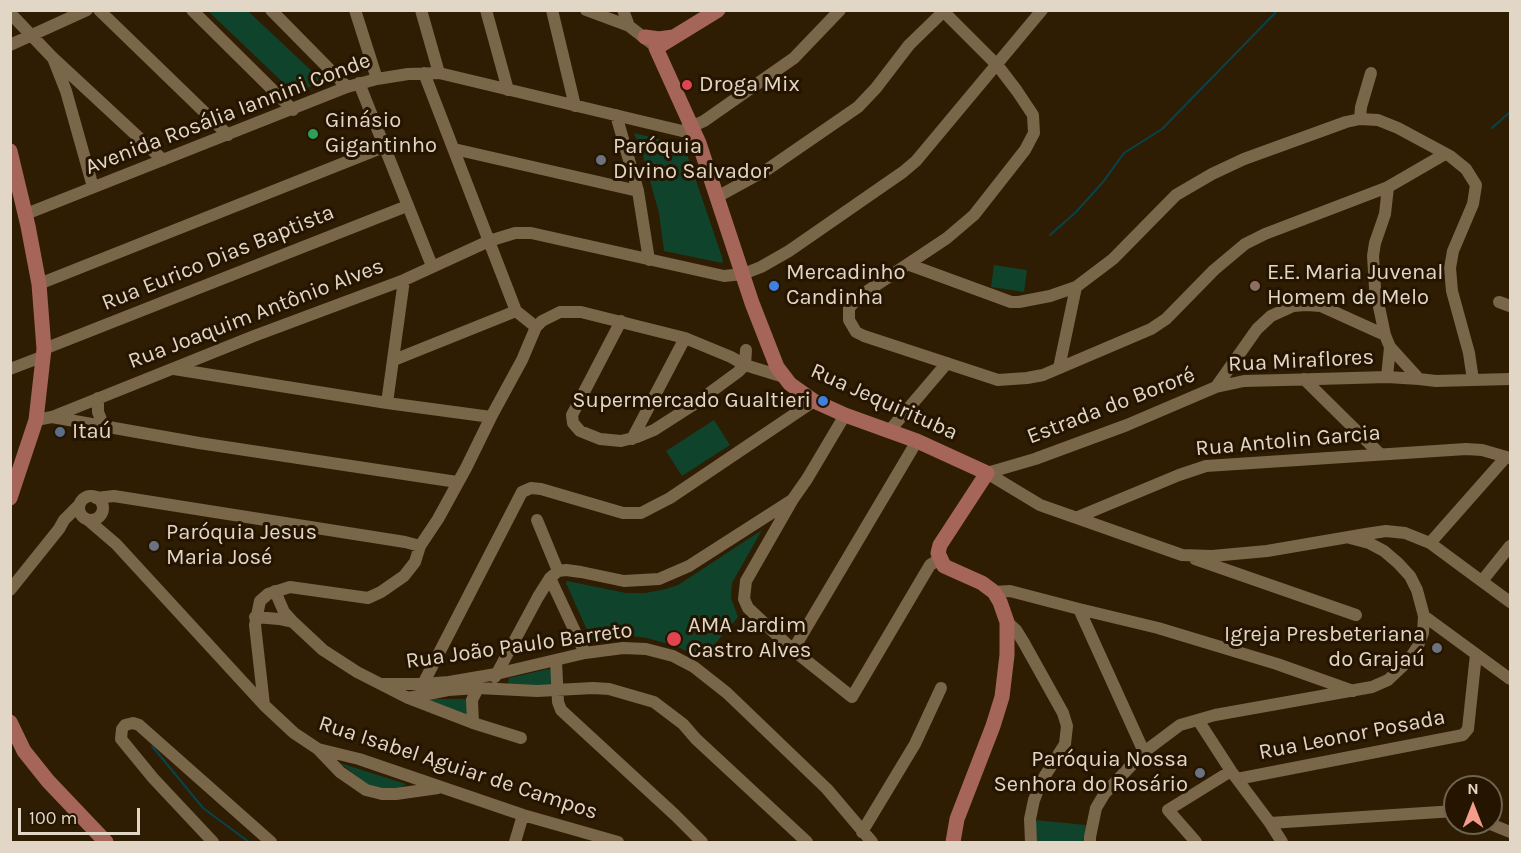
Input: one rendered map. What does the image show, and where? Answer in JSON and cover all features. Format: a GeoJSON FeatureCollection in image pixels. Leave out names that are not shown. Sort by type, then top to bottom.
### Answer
{"type":"FeatureCollection","features":[{"type":"Feature","properties":{"kind":"main road"},"geometry":{"type":"LineString","coordinates":[[656,48],[718,10]]}},
{"type":"Feature","properties":{"kind":"main road"},"geometry":{"type":"LineString","coordinates":[[645,37],[659,39],[676,36]]}},
{"type":"Feature","properties":{"kind":"main road","name":"Rua Jequirituba"},"geometry":{"type":"LineString","coordinates":[[656,48],[693,127],[765,340],[784,377],[801,393],[814,401],[845,415],[917,441],[987,473]]}},
{"type":"Feature","properties":{"kind":"main road"},"geometry":{"type":"LineString","coordinates":[[10,151],[26,213],[39,284],[44,352],[36,420],[10,498]]}},
{"type":"Feature","properties":{"kind":"main road"},"geometry":{"type":"LineString","coordinates":[[953,843],[957,819],[1002,697],[1007,655],[1007,622],[994,592],[982,583],[944,566],[938,553],[940,545],[987,473]]}},
{"type":"Feature","properties":{"kind":"main road"},"geometry":{"type":"LineString","coordinates":[[10,722],[24,751],[98,840]]}},
{"type":"Feature","properties":{"kind":"street"},"geometry":{"type":"LineString","coordinates":[[10,45],[87,10]]}},
{"type":"Feature","properties":{"kind":"street"},"geometry":{"type":"LineString","coordinates":[[99,10],[228,135]]}},
{"type":"Feature","properties":{"kind":"street"},"geometry":{"type":"LineString","coordinates":[[192,10],[293,110]]}},
{"type":"Feature","properties":{"kind":"street"},"geometry":{"type":"LineString","coordinates":[[271,10],[353,85],[384,147],[432,266]]}},
{"type":"Feature","properties":{"kind":"street"},"geometry":{"type":"LineString","coordinates":[[284,10],[289,28]]}},
{"type":"Feature","properties":{"kind":"street"},"geometry":{"type":"LineString","coordinates":[[355,10],[377,79]]}},
{"type":"Feature","properties":{"kind":"street"},"geometry":{"type":"LineString","coordinates":[[421,10],[439,73]]}},
{"type":"Feature","properties":{"kind":"street"},"geometry":{"type":"LineString","coordinates":[[486,10],[508,90]]}},
{"type":"Feature","properties":{"kind":"street"},"geometry":{"type":"LineString","coordinates":[[552,10],[575,106]]}},
{"type":"Feature","properties":{"kind":"street","name":"Rua Jequirituba"},"geometry":{"type":"LineString","coordinates":[[586,10],[629,26],[656,48]]}},
{"type":"Feature","properties":{"kind":"street"},"geometry":{"type":"LineString","coordinates":[[623,10],[629,26]]}},
{"type":"Feature","properties":{"kind":"street"},"geometry":{"type":"LineString","coordinates":[[693,127],[794,58],[840,10]]}},
{"type":"Feature","properties":{"kind":"street"},"geometry":{"type":"LineString","coordinates":[[743,274],[789,251],[903,172],[921,156],[998,66],[1042,10]]}},
{"type":"Feature","properties":{"kind":"street"},"geometry":{"type":"LineString","coordinates":[[717,197],[768,169],[858,107],[876,88],[909,45],[944,11],[998,66],[1033,115],[1035,126],[1032,139],[974,215],[910,265],[860,297],[849,308],[849,320],[856,332],[864,336],[998,380],[1027,378],[1059,368],[1160,324],[1214,270],[1245,244],[1265,234],[1388,187],[1445,154]]}},
{"type":"Feature","properties":{"kind":"street"},"geometry":{"type":"LineString","coordinates":[[10,13],[52,57],[163,160]]}},
{"type":"Feature","properties":{"kind":"street"},"geometry":{"type":"LineString","coordinates":[[52,57],[66,91],[93,187]]}},
{"type":"Feature","properties":{"kind":"street"},"geometry":{"type":"LineString","coordinates":[[424,73],[516,311],[536,327]]}},
{"type":"Feature","properties":{"kind":"street","name":"Avenida Rosália Iannini Conde"},"geometry":{"type":"LineString","coordinates":[[26,213],[353,85],[377,79],[439,73],[677,130],[682,131],[693,127]]}},
{"type":"Feature","properties":{"kind":"street"},"geometry":{"type":"LineString","coordinates":[[1360,119],[1361,107],[1371,73]]}},
{"type":"Feature","properties":{"kind":"street"},"geometry":{"type":"LineString","coordinates":[[66,91],[78,80]]}},
{"type":"Feature","properties":{"kind":"street"},"geometry":{"type":"LineString","coordinates":[[616,115],[639,191],[649,260]]}},
{"type":"Feature","properties":{"kind":"street"},"geometry":{"type":"LineString","coordinates":[[910,265],[1011,302],[1050,296],[1076,287],[1113,259],[1176,195],[1212,174],[1244,159],[1328,128],[1360,119],[1387,122],[1445,154],[1466,169],[1477,189],[1453,251],[1450,268],[1452,291],[1469,353],[1473,380]]}},
{"type":"Feature","properties":{"kind":"street"},"geometry":{"type":"LineString","coordinates":[[39,284],[384,147]]}},
{"type":"Feature","properties":{"kind":"street"},"geometry":{"type":"LineString","coordinates":[[454,148],[639,191]]}},
{"type":"Feature","properties":{"kind":"street"},"geometry":{"type":"LineString","coordinates":[[1387,341],[1376,296],[1373,256],[1385,214],[1388,187]]}},
{"type":"Feature","properties":{"kind":"street","name":"Rua Eurico Dias Baptista"},"geometry":{"type":"LineString","coordinates":[[10,369],[44,352],[407,206]]}},
{"type":"Feature","properties":{"kind":"street","name":"Rua Joaquim Antônio Alves"},"geometry":{"type":"LineString","coordinates":[[36,420],[52,417],[404,280],[489,241],[515,233],[531,233],[724,276],[743,274]]}},
{"type":"Feature","properties":{"kind":"street"},"geometry":{"type":"LineString","coordinates":[[387,403],[404,280]]}},
{"type":"Feature","properties":{"kind":"street"},"geometry":{"type":"LineString","coordinates":[[1059,368],[1076,287]]}},
{"type":"Feature","properties":{"kind":"street","name":"Estrada do Bororé"},"geometry":{"type":"LineString","coordinates":[[987,473],[1066,448],[1165,410],[1216,387],[1257,328],[1271,316],[1293,306],[1321,306],[1387,341],[1419,379]]}},
{"type":"Feature","properties":{"kind":"street"},"geometry":{"type":"LineString","coordinates":[[394,360],[516,311]]}},
{"type":"Feature","properties":{"kind":"street"},"geometry":{"type":"LineString","coordinates":[[264,705],[255,633],[255,617],[260,601],[275,591],[297,587],[368,598],[404,576],[415,562],[420,546],[438,519],[522,360],[536,327],[549,316],[569,311],[621,321],[685,338],[745,365],[784,377]]}},
{"type":"Feature","properties":{"kind":"street"},"geometry":{"type":"LineString","coordinates":[[621,321],[575,407],[572,418],[580,431],[600,439],[621,441],[654,430],[693,405],[745,365],[746,350]]}},
{"type":"Feature","properties":{"kind":"street"},"geometry":{"type":"LineString","coordinates":[[632,439],[685,338]]}},
{"type":"Feature","properties":{"kind":"street"},"geometry":{"type":"LineString","coordinates":[[731,357],[765,340]]}},
{"type":"Feature","properties":{"kind":"street","name":"Rua Miraflores"},"geometry":{"type":"LineString","coordinates":[[1387,341],[1387,377]]}},
{"type":"Feature","properties":{"kind":"street"},"geometry":{"type":"LineString","coordinates":[[209,354],[214,375]]}},
{"type":"Feature","properties":{"kind":"street"},"geometry":{"type":"LineString","coordinates":[[890,430],[947,363]]}},
{"type":"Feature","properties":{"kind":"street"},"geometry":{"type":"LineString","coordinates":[[172,369],[491,417]]}},
{"type":"Feature","properties":{"kind":"street","name":"Rua Miraflores"},"geometry":{"type":"LineString","coordinates":[[1216,387],[1244,381],[1387,377],[1419,379]]}},
{"type":"Feature","properties":{"kind":"street"},"geometry":{"type":"LineString","coordinates":[[1304,379],[1380,454]]}},
{"type":"Feature","properties":{"kind":"street"},"geometry":{"type":"LineString","coordinates":[[1419,379],[1436,381],[1510,380]]}},
{"type":"Feature","properties":{"kind":"street"},"geometry":{"type":"LineString","coordinates":[[98,398],[98,412],[104,427]]}},
{"type":"Feature","properties":{"kind":"street"},"geometry":{"type":"LineString","coordinates":[[423,684],[522,492],[531,488],[542,489],[623,513],[641,513],[670,498],[814,401]]}},
{"type":"Feature","properties":{"kind":"street"},"geometry":{"type":"LineString","coordinates":[[845,415],[793,499],[747,581],[744,600],[748,608],[793,650],[852,697],[930,565],[940,559]]}},
{"type":"Feature","properties":{"kind":"street"},"geometry":{"type":"LineString","coordinates":[[52,417],[457,482]]}},
{"type":"Feature","properties":{"kind":"street"},"geometry":{"type":"LineString","coordinates":[[793,650],[917,441]]}},
{"type":"Feature","properties":{"kind":"street","name":"Rua Antolin Garcia"},"geometry":{"type":"LineString","coordinates":[[1078,517],[1201,467],[1466,449],[1482,450],[1508,457]]}},
{"type":"Feature","properties":{"kind":"street"},"geometry":{"type":"LineString","coordinates":[[1430,543],[1508,457]]}},
{"type":"Feature","properties":{"kind":"street","name":"Rua Jequirituba"},"geometry":{"type":"LineString","coordinates":[[987,473],[1040,505],[1182,555],[1212,556],[1268,550],[1376,532],[1405,533],[1430,543],[1510,602]]}},
{"type":"Feature","properties":{"kind":"street"},"geometry":{"type":"LineString","coordinates":[[10,590],[59,529],[120,498],[304,525],[420,546]]}},
{"type":"Feature","properties":{"kind":"street"},"geometry":{"type":"LineString","coordinates":[[472,723],[472,700],[496,674],[554,574],[566,570],[624,581],[659,579],[689,566],[793,499]]}},
{"type":"Feature","properties":{"kind":"street","name":"Rua Isabel Aguiar de Campos"},"geometry":{"type":"LineString","coordinates":[[91,511],[116,544],[264,705],[294,733],[318,749],[359,759],[524,815],[618,843]]}},
{"type":"Feature","properties":{"kind":"street"},"geometry":{"type":"LineString","coordinates":[[537,520],[554,574],[585,653]]}},
{"type":"Feature","properties":{"kind":"street"},"geometry":{"type":"LineString","coordinates":[[1090,843],[1096,808],[1105,793],[1144,752],[1180,726],[1215,715],[1372,687],[1388,680],[1399,671],[1417,648],[1423,633],[1424,616],[1417,590],[1410,576],[1384,551],[1369,543],[1346,537]]}},
{"type":"Feature","properties":{"kind":"street"},"geometry":{"type":"LineString","coordinates":[[1482,582],[1510,546]]}},
{"type":"Feature","properties":{"kind":"street"},"geometry":{"type":"LineString","coordinates":[[1182,555],[1356,615]]}},
{"type":"Feature","properties":{"kind":"street"},"geometry":{"type":"LineString","coordinates":[[10,578],[24,572]]}},
{"type":"Feature","properties":{"kind":"street"},"geometry":{"type":"LineString","coordinates":[[275,591],[284,612],[310,640],[338,661],[408,698],[472,723],[521,738]]}},
{"type":"Feature","properties":{"kind":"street"},"geometry":{"type":"LineString","coordinates":[[994,592],[1011,591],[1158,627],[1354,691]]}},
{"type":"Feature","properties":{"kind":"street"},"geometry":{"type":"LineString","coordinates":[[1079,609],[1144,752]]}},
{"type":"Feature","properties":{"kind":"street"},"geometry":{"type":"LineString","coordinates":[[1424,616],[1510,679]]}},
{"type":"Feature","properties":{"kind":"street"},"geometry":{"type":"LineString","coordinates":[[255,617],[293,622]]}},
{"type":"Feature","properties":{"kind":"street"},"geometry":{"type":"LineString","coordinates":[[1007,622],[1016,630],[1024,643],[1063,713],[1067,726],[1065,744],[1041,782],[1034,800],[1030,819],[1031,843]]}},
{"type":"Feature","properties":{"kind":"street","name":"Rua João Paulo Barreto"},"geometry":{"type":"LineString","coordinates":[[383,684],[423,684],[496,674],[585,653],[623,648],[646,649],[673,656],[694,667],[727,693],[827,789],[872,843]]}},
{"type":"Feature","properties":{"kind":"street","name":"Rua Leonor Posada"},"geometry":{"type":"LineString","coordinates":[[1234,775],[1463,735],[1468,729],[1476,654]]}},
{"type":"Feature","properties":{"kind":"street"},"geometry":{"type":"LineString","coordinates":[[556,661],[558,702],[561,710],[675,815],[702,843]]}},
{"type":"Feature","properties":{"kind":"street","name":"Rua João Paulo Barreto"},"geometry":{"type":"LineString","coordinates":[[408,698],[448,690],[485,688],[609,689],[654,702],[683,724],[696,739],[807,843]]}},
{"type":"Feature","properties":{"kind":"street"},"geometry":{"type":"LineString","coordinates":[[862,832],[915,744],[941,688]]}},
{"type":"Feature","properties":{"kind":"street"},"geometry":{"type":"LineString","coordinates":[[1198,720],[1234,775],[1270,822],[1282,843]]}},
{"type":"Feature","properties":{"kind":"street"},"geometry":{"type":"LineString","coordinates":[[213,843],[153,778],[121,739],[125,725],[133,723],[139,725],[271,843]]}},
{"type":"Feature","properties":{"kind":"street"},"geometry":{"type":"LineString","coordinates":[[318,749],[340,772],[366,790],[382,794],[396,794],[439,787]]}},
{"type":"Feature","properties":{"kind":"street"},"geometry":{"type":"LineString","coordinates":[[1196,843],[1168,810],[1234,775]]}},
{"type":"Feature","properties":{"kind":"street"},"geometry":{"type":"LineString","coordinates":[[1270,822],[1443,812]]}},
{"type":"Feature","properties":{"kind":"street"},"geometry":{"type":"LineString","coordinates":[[515,843],[524,815]]}},
{"type":"Feature","properties":{"kind":"green space"},"geometry":{"type":"Polygon","coordinates":[[[208,11],[248,11],[317,76],[319,79],[317,84],[293,92],[208,11]]]}},
{"type":"Feature","properties":{"kind":"green space"},"geometry":{"type":"Polygon","coordinates":[[[634,133],[684,145],[723,260],[722,263],[664,251],[659,213],[641,149],[634,133]]]}},
{"type":"Feature","properties":{"kind":"green space"},"geometry":{"type":"Polygon","coordinates":[[[994,265],[1027,270],[1024,292],[991,287],[994,265]]]}},
{"type":"Feature","properties":{"kind":"green space"},"geometry":{"type":"Polygon","coordinates":[[[714,420],[730,445],[682,476],[666,451],[714,420]]]}},
{"type":"Feature","properties":{"kind":"green space"},"geometry":{"type":"Polygon","coordinates":[[[762,530],[732,583],[731,598],[738,617],[702,659],[676,646],[647,638],[632,636],[592,641],[566,583],[567,581],[626,593],[645,593],[666,589],[678,585],[762,530]]]}},
{"type":"Feature","properties":{"kind":"green space"},"geometry":{"type":"Polygon","coordinates":[[[548,669],[552,671],[552,688],[508,684],[509,678],[548,669]]]}},
{"type":"Feature","properties":{"kind":"green space"},"geometry":{"type":"Polygon","coordinates":[[[425,699],[468,699],[467,715],[425,699]]]}},
{"type":"Feature","properties":{"kind":"green space"},"geometry":{"type":"Polygon","coordinates":[[[340,763],[406,784],[385,798],[340,763]]]}},
{"type":"Feature","properties":{"kind":"green space"},"geometry":{"type":"Polygon","coordinates":[[[1035,820],[1086,825],[1085,842],[1037,842],[1035,820]]]}},
{"type":"Feature","properties":{"kind":"waterway"},"geometry":{"type":"LineString","coordinates":[[1050,235],[1076,212],[1103,182],[1124,153],[1162,129],[1278,10]]}},
{"type":"Feature","properties":{"kind":"waterway"},"geometry":{"type":"LineString","coordinates":[[1492,128],[1510,112]]}},
{"type":"Feature","properties":{"kind":"waterway"},"geometry":{"type":"LineString","coordinates":[[152,746],[203,808],[249,842]]}},
{"type":"Feature","properties":{"kind":"place","name":"Droga Mix"},"geometry":{"type":"Point","coordinates":[687,85]}},
{"type":"Feature","properties":{"kind":"place","name":"Ginásio Gigantinho"},"geometry":{"type":"Point","coordinates":[313,134]}},
{"type":"Feature","properties":{"kind":"place","name":"Paróquia Divino Salvador"},"geometry":{"type":"Point","coordinates":[601,160]}},
{"type":"Feature","properties":{"kind":"place","name":"Mercadinho Candinha"},"geometry":{"type":"Point","coordinates":[774,286]}},
{"type":"Feature","properties":{"kind":"place","name":"E.E. Maria Juvenal Homem de Melo"},"geometry":{"type":"Point","coordinates":[1255,286]}},
{"type":"Feature","properties":{"kind":"place","name":"Supermercado Gualtieri"},"geometry":{"type":"Point","coordinates":[823,401]}},
{"type":"Feature","properties":{"kind":"place","name":"Itaú"},"geometry":{"type":"Point","coordinates":[60,432]}},
{"type":"Feature","properties":{"kind":"place","name":"Paróquia Jesus Maria José"},"geometry":{"type":"Point","coordinates":[154,546]}},
{"type":"Feature","properties":{"kind":"place","name":"AMA Jardim Castro Alves"},"geometry":{"type":"Point","coordinates":[674,639]}},
{"type":"Feature","properties":{"kind":"place","name":"Igreja Presbeteriana do Grajaú"},"geometry":{"type":"Point","coordinates":[1437,648]}},
{"type":"Feature","properties":{"kind":"place","name":"Paróquia Nossa Senhora do Rosário"},"geometry":{"type":"Point","coordinates":[1200,773]}}]}
